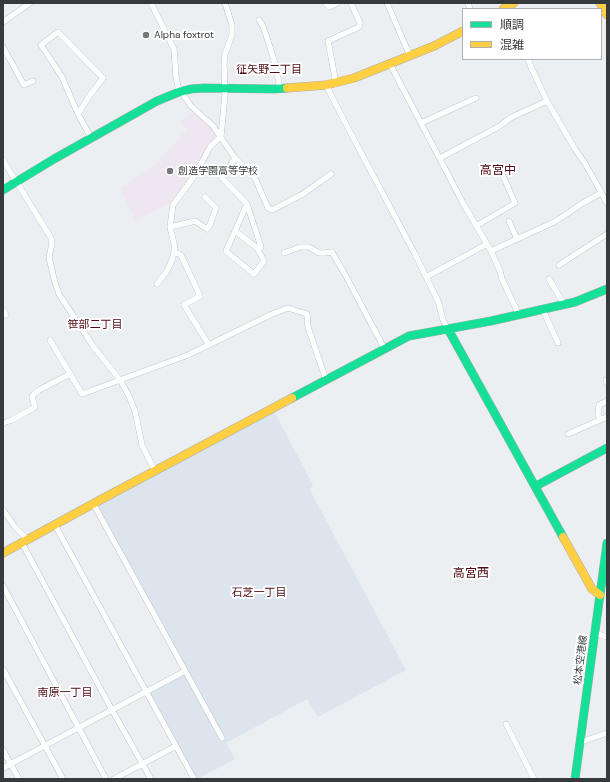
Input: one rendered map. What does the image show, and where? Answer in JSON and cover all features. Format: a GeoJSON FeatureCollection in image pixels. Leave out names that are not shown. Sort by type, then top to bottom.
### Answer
{"type":"FeatureCollection","features":[{"type":"Feature","properties":{"kind":"main road"},"geometry":{"type":"LineString","coordinates":[[600,3],[607,15]]}},
{"type":"Feature","properties":{"kind":"main road"},"geometry":{"type":"LineString","coordinates":[[3,190],[54,159],[157,101],[181,91],[204,88],[280,89],[336,83],[354,78],[410,56],[434,46],[462,31]]}},
{"type":"Feature","properties":{"kind":"main road"},"geometry":{"type":"LineString","coordinates":[[3,553],[384,348],[409,336],[543,310],[575,302],[607,289]]}},
{"type":"Feature","properties":{"kind":"main road"},"geometry":{"type":"LineString","coordinates":[[448,329],[592,589],[600,595]]}},
{"type":"Feature","properties":{"kind":"main road"},"geometry":{"type":"LineString","coordinates":[[536,486],[607,448]]}},
{"type":"Feature","properties":{"kind":"main road","name":"松本空港線"},"geometry":{"type":"LineString","coordinates":[[575,779],[607,543]]}},
{"type":"Feature","properties":{"kind":"street"},"geometry":{"type":"LineString","coordinates":[[3,21],[30,3]]}},
{"type":"Feature","properties":{"kind":"street"},"geometry":{"type":"LineString","coordinates":[[151,3],[174,50],[176,77],[181,91],[191,106],[213,126],[235,158],[255,178],[268,208],[272,210],[303,194],[331,174]]}},
{"type":"Feature","properties":{"kind":"street"},"geometry":{"type":"LineString","coordinates":[[157,284],[167,271],[175,248],[170,227],[173,205],[195,175],[210,147],[221,136],[225,94],[225,54],[232,35],[232,25],[225,3]]}},
{"type":"Feature","properties":{"kind":"street"},"geometry":{"type":"LineString","coordinates":[[326,3],[329,6],[337,3]]}},
{"type":"Feature","properties":{"kind":"street"},"geometry":{"type":"LineString","coordinates":[[336,83],[328,41],[359,27],[360,23],[351,3]]}},
{"type":"Feature","properties":{"kind":"street"},"geometry":{"type":"LineString","coordinates":[[387,3],[410,56]]}},
{"type":"Feature","properties":{"kind":"street"},"geometry":{"type":"LineString","coordinates":[[259,20],[263,26],[270,47],[276,67],[280,89]]}},
{"type":"Feature","properties":{"kind":"street"},"geometry":{"type":"LineString","coordinates":[[78,114],[103,78],[58,32],[41,44],[62,77],[78,114],[91,138]]}},
{"type":"Feature","properties":{"kind":"street"},"geometry":{"type":"LineString","coordinates":[[3,47],[24,85],[33,81]]}},
{"type":"Feature","properties":{"kind":"street"},"geometry":{"type":"LineString","coordinates":[[528,60],[547,101],[607,203]]}},
{"type":"Feature","properties":{"kind":"street"},"geometry":{"type":"LineString","coordinates":[[390,64],[476,226],[491,251],[519,315]]}},
{"type":"Feature","properties":{"kind":"street"},"geometry":{"type":"LineString","coordinates":[[326,85],[426,277],[438,301],[443,320],[448,329]]}},
{"type":"Feature","properties":{"kind":"street"},"geometry":{"type":"LineString","coordinates":[[421,123],[476,98]]}},
{"type":"Feature","properties":{"kind":"street"},"geometry":{"type":"LineString","coordinates":[[440,158],[498,127],[512,117],[547,101]]}},
{"type":"Feature","properties":{"kind":"street"},"geometry":{"type":"LineString","coordinates":[[235,158],[222,178],[247,204],[261,247],[258,250]]}},
{"type":"Feature","properties":{"kind":"street"},"geometry":{"type":"LineString","coordinates":[[3,160],[51,238],[52,244],[49,257],[59,294],[93,346],[120,380],[129,396],[135,411],[142,445],[155,471]]}},
{"type":"Feature","properties":{"kind":"street"},"geometry":{"type":"LineString","coordinates":[[476,226],[515,203],[503,176]]}},
{"type":"Feature","properties":{"kind":"street"},"geometry":{"type":"LineString","coordinates":[[491,251],[554,222],[601,193]]}},
{"type":"Feature","properties":{"kind":"street"},"geometry":{"type":"LineString","coordinates":[[170,227],[195,221],[207,229],[216,208],[205,197]]}},
{"type":"Feature","properties":{"kind":"street"},"geometry":{"type":"LineString","coordinates":[[235,231],[257,248],[264,261],[254,274],[226,251],[247,204]]}},
{"type":"Feature","properties":{"kind":"street"},"geometry":{"type":"LineString","coordinates":[[509,221],[517,239]]}},
{"type":"Feature","properties":{"kind":"street"},"geometry":{"type":"LineString","coordinates":[[559,265],[607,234]]}},
{"type":"Feature","properties":{"kind":"street"},"geometry":{"type":"LineString","coordinates":[[426,277],[487,244]]}},
{"type":"Feature","properties":{"kind":"street"},"geometry":{"type":"LineString","coordinates":[[284,253],[300,247],[309,248],[319,253],[332,252],[384,348]]}},
{"type":"Feature","properties":{"kind":"street"},"geometry":{"type":"LineString","coordinates":[[174,252],[181,255],[200,296],[184,305],[209,344]]}},
{"type":"Feature","properties":{"kind":"street"},"geometry":{"type":"LineString","coordinates":[[549,279],[562,301]]}},
{"type":"Feature","properties":{"kind":"street"},"geometry":{"type":"LineString","coordinates":[[50,340],[82,394],[188,355],[272,314],[288,308],[307,314],[308,327],[326,380]]}},
{"type":"Feature","properties":{"kind":"street"},"geometry":{"type":"LineString","coordinates":[[543,310],[558,343]]}},
{"type":"Feature","properties":{"kind":"street"},"geometry":{"type":"LineString","coordinates":[[3,423],[12,420],[35,407],[32,397],[34,394],[70,374]]}},
{"type":"Feature","properties":{"kind":"street"},"geometry":{"type":"LineString","coordinates":[[604,418],[598,415],[599,406],[607,402]]}},
{"type":"Feature","properties":{"kind":"street"},"geometry":{"type":"LineString","coordinates":[[568,434],[604,418]]}},
{"type":"Feature","properties":{"kind":"street"},"geometry":{"type":"LineString","coordinates":[[94,503],[184,671],[222,738]]}},
{"type":"Feature","properties":{"kind":"street"},"geometry":{"type":"LineString","coordinates":[[3,510],[25,541],[112,710],[151,779]]}},
{"type":"Feature","properties":{"kind":"street"},"geometry":{"type":"LineString","coordinates":[[55,525],[194,779]]}},
{"type":"Feature","properties":{"kind":"street"},"geometry":{"type":"LineString","coordinates":[[3,586],[106,779]]}},
{"type":"Feature","properties":{"kind":"street"},"geometry":{"type":"LineString","coordinates":[[594,633],[607,637]]}},
{"type":"Feature","properties":{"kind":"street"},"geometry":{"type":"LineString","coordinates":[[3,669],[63,779]]}},
{"type":"Feature","properties":{"kind":"street"},"geometry":{"type":"LineString","coordinates":[[3,768],[184,671]]}},
{"type":"Feature","properties":{"kind":"street"},"geometry":{"type":"LineString","coordinates":[[506,724],[534,779]]}},
{"type":"Feature","properties":{"kind":"street"},"geometry":{"type":"LineString","coordinates":[[580,742],[607,733]]}},
{"type":"Feature","properties":{"kind":"street"},"geometry":{"type":"LineString","coordinates":[[114,779],[176,746]]}},
{"type":"Feature","properties":{"kind":"street"},"geometry":{"type":"LineString","coordinates":[[3,750],[19,779]]}},
{"type":"Feature","properties":{"kind":"shaded area","name":"創造学園高等学校"},"geometry":{"type":"Polygon","coordinates":[[[195,113],[213,129],[217,137],[187,183],[172,202],[136,221],[120,188],[155,165],[187,129],[180,122],[191,114],[195,113]]]}},
{"type":"Feature","properties":{"kind":"shaded area"},"geometry":{"type":"Polygon","coordinates":[[[274,411],[313,485],[310,490],[406,670],[318,717],[307,699],[226,743],[235,759],[196,779],[150,693],[187,673],[96,506],[274,411]]]}},
{"type":"Feature","properties":{"kind":"traffic: fast"},"geometry":{"type":"LineString","coordinates":[[3,190],[54,159],[157,101],[179,92],[204,88],[287,88]]}},
{"type":"Feature","properties":{"kind":"traffic: fast"},"geometry":{"type":"LineString","coordinates":[[292,398],[409,336],[491,321],[575,302],[607,289]]}},
{"type":"Feature","properties":{"kind":"traffic: fast"},"geometry":{"type":"LineString","coordinates":[[448,329],[563,537]]}},
{"type":"Feature","properties":{"kind":"traffic: fast"},"geometry":{"type":"LineString","coordinates":[[536,486],[607,448]]}},
{"type":"Feature","properties":{"kind":"traffic: fast"},"geometry":{"type":"LineString","coordinates":[[575,779],[607,543]]}},
{"type":"Feature","properties":{"kind":"traffic: slow"},"geometry":{"type":"LineString","coordinates":[[505,8],[514,3]]}},
{"type":"Feature","properties":{"kind":"traffic: slow"},"geometry":{"type":"LineString","coordinates":[[600,3],[607,15]]}},
{"type":"Feature","properties":{"kind":"traffic: slow"},"geometry":{"type":"LineString","coordinates":[[287,88],[326,85],[354,78],[434,46],[462,32]]}},
{"type":"Feature","properties":{"kind":"traffic: slow"},"geometry":{"type":"LineString","coordinates":[[3,553],[292,398]]}},
{"type":"Feature","properties":{"kind":"traffic: slow"},"geometry":{"type":"LineString","coordinates":[[563,537],[592,589],[600,595]]}},
{"type":"Feature","properties":{"kind":"place","name":"Alpha foxtrot"},"geometry":{"type":"Point","coordinates":[146,35]}},
{"type":"Feature","properties":{"kind":"place","name":"創造学園高等学校"},"geometry":{"type":"Point","coordinates":[170,171]}},
{"type":"Feature","properties":{"kind":"district","name":"征矢野二丁目"},"geometry":{"type":"Point","coordinates":[269,70]}},
{"type":"Feature","properties":{"kind":"district","name":"高宮中"},"geometry":{"type":"Point","coordinates":[498,171]}},
{"type":"Feature","properties":{"kind":"district","name":"笹部二丁目"},"geometry":{"type":"Point","coordinates":[95,325]}},
{"type":"Feature","properties":{"kind":"district","name":"高宮西"},"geometry":{"type":"Point","coordinates":[471,574]}},
{"type":"Feature","properties":{"kind":"district","name":"石芝一丁目"},"geometry":{"type":"Point","coordinates":[259,593]}},
{"type":"Feature","properties":{"kind":"district","name":"南原一丁目"},"geometry":{"type":"Point","coordinates":[65,693]}}]}
